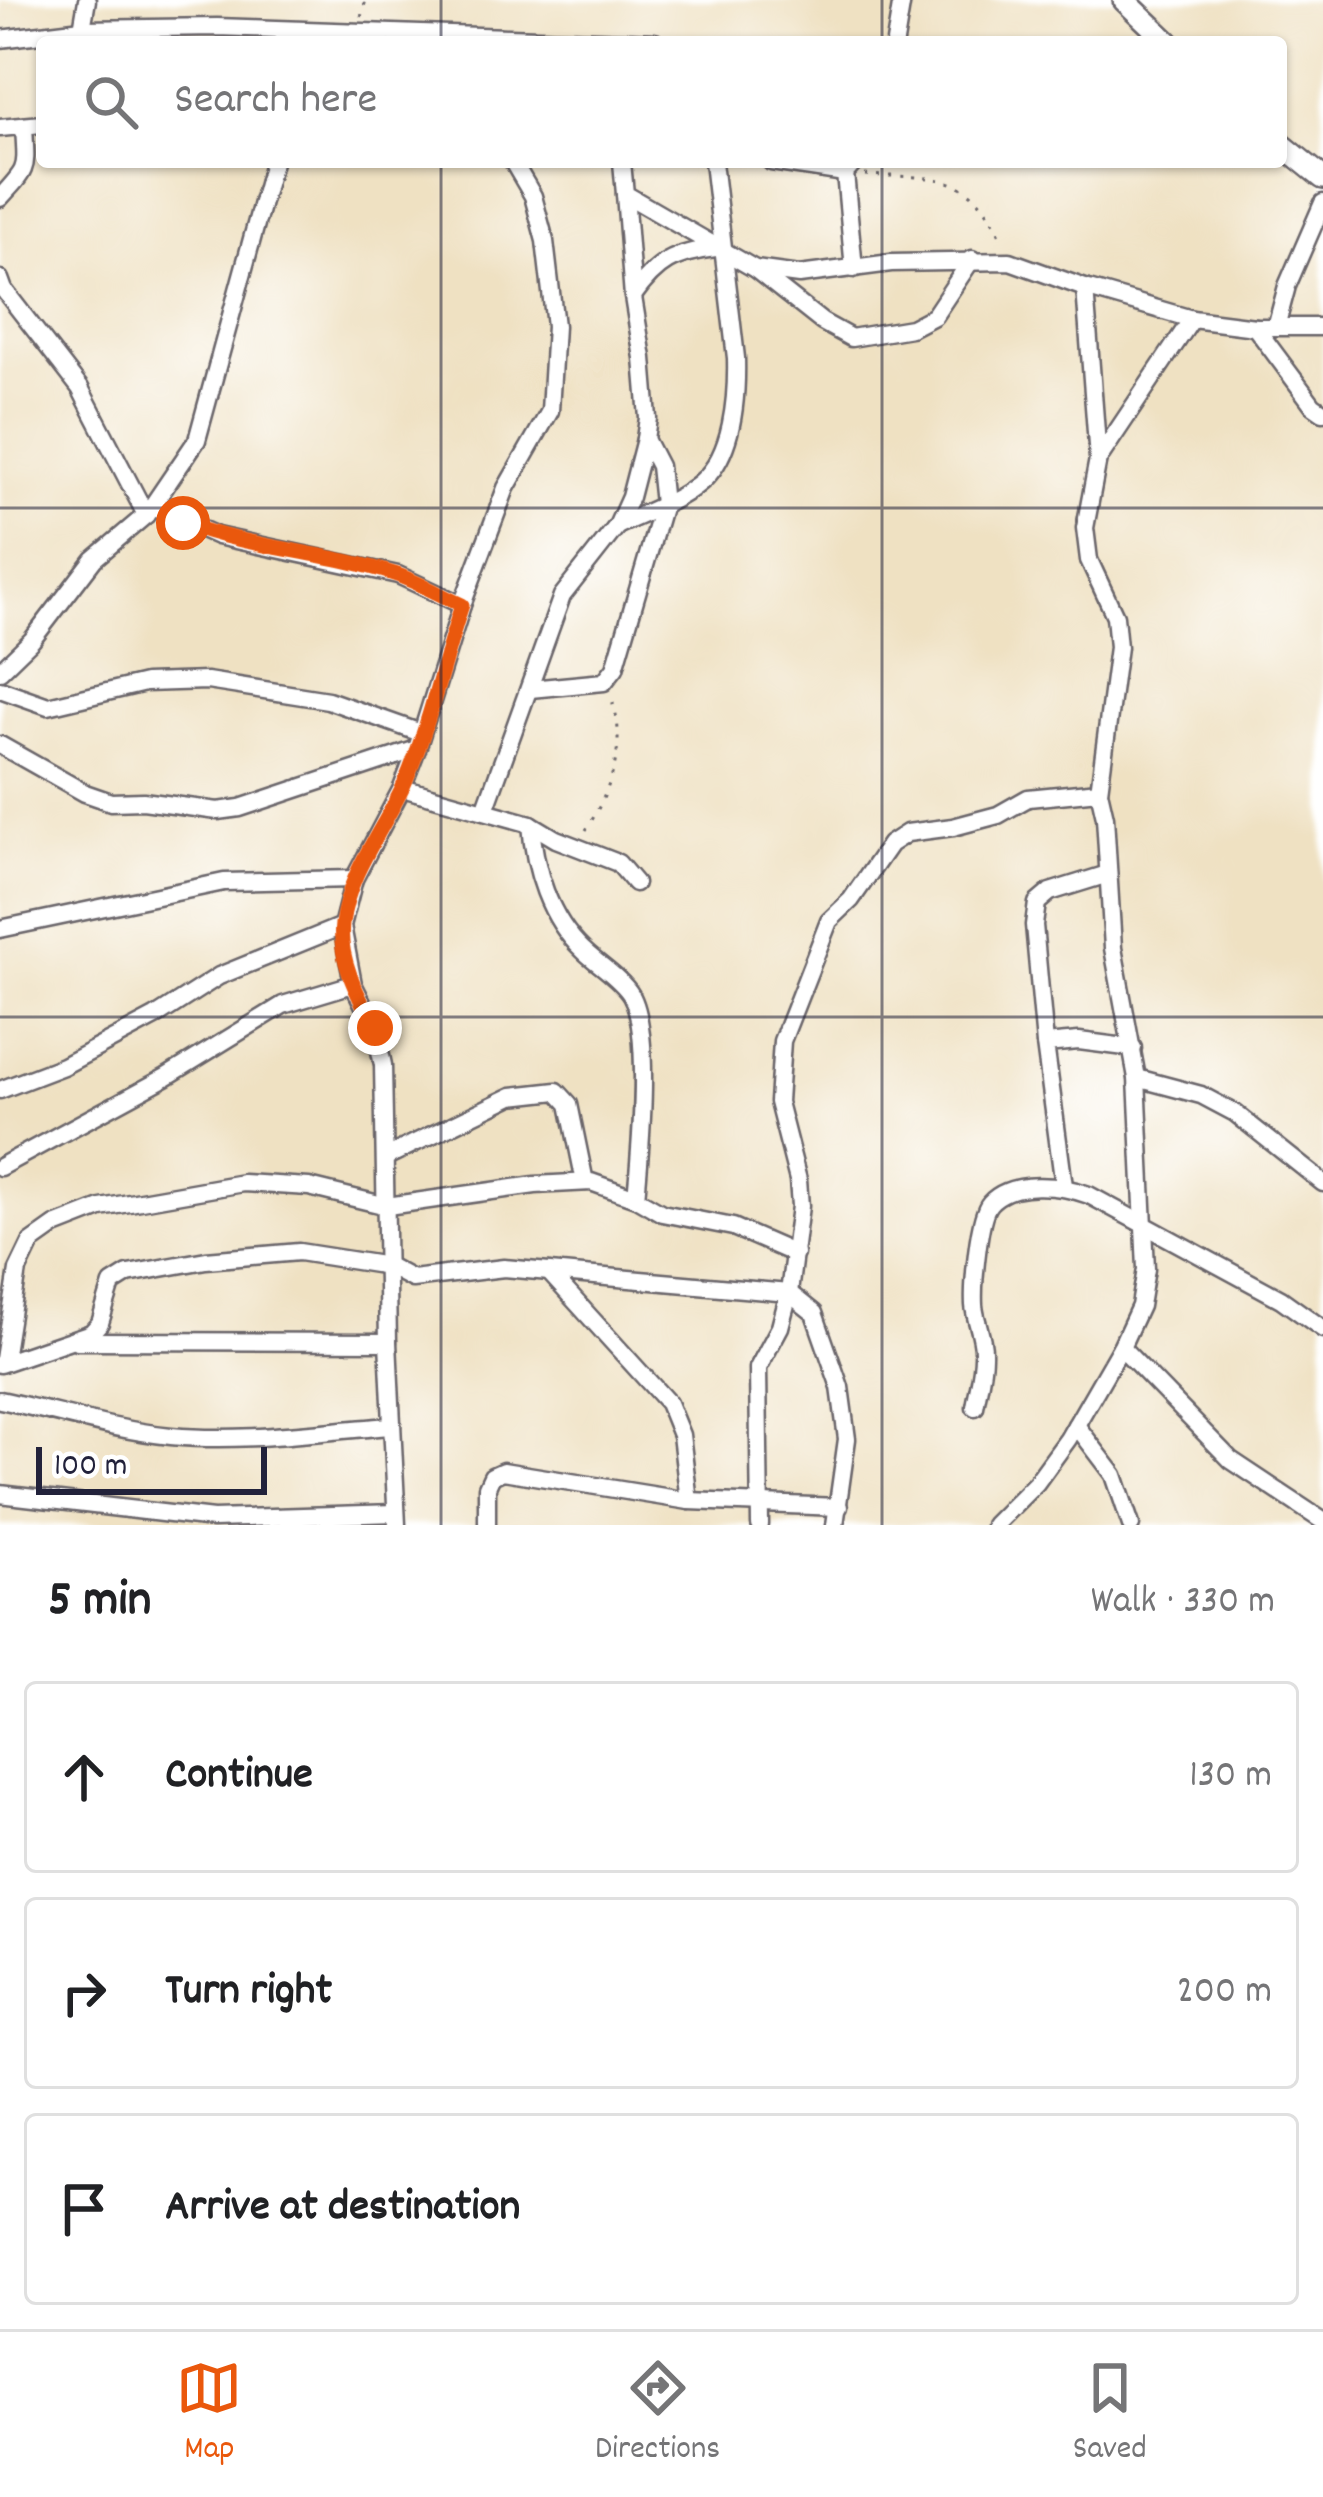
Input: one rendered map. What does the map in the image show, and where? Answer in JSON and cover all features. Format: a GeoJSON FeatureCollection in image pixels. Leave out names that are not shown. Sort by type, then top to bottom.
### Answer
{"type":"FeatureCollection","features":[{"type":"Feature","properties":{"kind":"street"},"geometry":{"type":"LineString","coordinates":[[82,29],[87,0]]}},
{"type":"Feature","properties":{"kind":"street"},"geometry":{"type":"LineString","coordinates":[[897,36],[902,0]]}},
{"type":"Feature","properties":{"kind":"street"},"geometry":{"type":"LineString","coordinates":[[1124,0],[1162,36]]}},
{"type":"Feature","properties":{"kind":"street"},"geometry":{"type":"LineString","coordinates":[[0,40],[82,29],[120,35],[328,36]]}},
{"type":"Feature","properties":{"kind":"street"},"geometry":{"type":"LineString","coordinates":[[0,128],[33,125],[21,180],[0,198]]}},
{"type":"Feature","properties":{"kind":"street"},"geometry":{"type":"LineString","coordinates":[[1287,149],[1323,178]]}},
{"type":"Feature","properties":{"kind":"street"},"geometry":{"type":"LineString","coordinates":[[0,671],[32,640],[94,560],[149,511],[197,440],[271,168]]}},
{"type":"Feature","properties":{"kind":"street"},"geometry":{"type":"LineString","coordinates":[[0,1494],[213,1519],[396,1519],[383,1065],[375,1028],[353,984],[342,926],[354,878],[402,788],[506,488],[544,427],[552,395],[555,326],[545,242],[533,196],[517,168]]}},
{"type":"Feature","properties":{"kind":"street"},"geometry":{"type":"LineString","coordinates":[[485,810],[562,596],[616,526],[645,440],[644,358],[633,297],[623,168]]}},
{"type":"Feature","properties":{"kind":"street"},"geometry":{"type":"LineString","coordinates":[[616,526],[700,483],[717,464],[725,443],[737,379],[714,168]]}},
{"type":"Feature","properties":{"kind":"street"},"geometry":{"type":"LineString","coordinates":[[850,168],[854,268]]}},
{"type":"Feature","properties":{"kind":"street"},"geometry":{"type":"LineString","coordinates":[[625,194],[755,269],[822,322],[851,338],[910,328],[934,316],[972,259]]}},
{"type":"Feature","properties":{"kind":"street"},"geometry":{"type":"LineString","coordinates":[[1276,327],[1287,286],[1323,203]]}},
{"type":"Feature","properties":{"kind":"street"},"geometry":{"type":"LineString","coordinates":[[633,297],[651,271],[670,259],[722,252]]}},
{"type":"Feature","properties":{"kind":"street"},"geometry":{"type":"LineString","coordinates":[[755,269],[799,275],[972,259],[1010,261],[1192,319],[1255,327],[1323,327]]}},
{"type":"Feature","properties":{"kind":"street"},"geometry":{"type":"LineString","coordinates":[[0,279],[80,388],[149,511],[217,536],[398,575],[462,605]]}},
{"type":"Feature","properties":{"kind":"street"},"geometry":{"type":"LineString","coordinates":[[994,1525],[1036,1483],[1076,1425],[1140,1306],[1146,1269],[1137,1078],[1113,948],[1106,817],[1100,791],[1118,647],[1115,616],[1089,560],[1085,528],[1098,459],[1085,288]]}},
{"type":"Feature","properties":{"kind":"street"},"geometry":{"type":"LineString","coordinates":[[1098,459],[1192,319]]}},
{"type":"Feature","properties":{"kind":"street"},"geometry":{"type":"LineString","coordinates":[[1255,327],[1323,412]]}},
{"type":"Feature","properties":{"kind":"street"},"geometry":{"type":"LineString","coordinates":[[530,688],[604,682],[620,652],[662,504],[659,466],[645,440]]}},
{"type":"Feature","properties":{"kind":"street"},"geometry":{"type":"LineString","coordinates":[[0,688],[29,703],[48,706],[145,682],[207,681],[328,700],[419,741]]}},
{"type":"Feature","properties":{"kind":"street"},"geometry":{"type":"LineString","coordinates":[[0,745],[85,793],[111,802],[143,801],[218,811],[263,801],[419,741]]}},
{"type":"Feature","properties":{"kind":"street"},"geometry":{"type":"LineString","coordinates":[[402,788],[531,824],[618,863],[635,883]]}},
{"type":"Feature","properties":{"kind":"street"},"geometry":{"type":"LineString","coordinates":[[760,1525],[758,1368],[780,1328],[800,1206],[778,1102],[782,1041],[829,922],[851,900],[890,844],[907,833],[998,815],[1028,798],[1100,791]]}},
{"type":"Feature","properties":{"kind":"street"},"geometry":{"type":"LineString","coordinates":[[531,824],[533,864],[545,893],[578,946],[630,993],[638,1017],[643,1124],[636,1198]]}},
{"type":"Feature","properties":{"kind":"street"},"geometry":{"type":"LineString","coordinates":[[1064,1186],[1035,945],[1037,904],[1050,892],[1108,874]]}},
{"type":"Feature","properties":{"kind":"street"},"geometry":{"type":"LineString","coordinates":[[0,929],[224,882],[354,878]]}},
{"type":"Feature","properties":{"kind":"street"},"geometry":{"type":"LineString","coordinates":[[0,1090],[63,1066],[220,976],[342,926]]}},
{"type":"Feature","properties":{"kind":"street"},"geometry":{"type":"LineString","coordinates":[[0,1167],[166,1077],[283,1004],[353,984]]}},
{"type":"Feature","properties":{"kind":"street"},"geometry":{"type":"LineString","coordinates":[[1045,1044],[1079,1041],[1132,1048]]}},
{"type":"Feature","properties":{"kind":"street"},"geometry":{"type":"LineString","coordinates":[[1137,1078],[1201,1094],[1235,1114],[1323,1183]]}},
{"type":"Feature","properties":{"kind":"street"},"geometry":{"type":"LineString","coordinates":[[386,1157],[512,1096],[557,1091],[569,1104],[585,1182]]}},
{"type":"Feature","properties":{"kind":"street"},"geometry":{"type":"LineString","coordinates":[[388,1342],[76,1341],[2,1361],[18,1270],[31,1244],[55,1226],[101,1208],[242,1184],[309,1187],[387,1206],[585,1182],[636,1198],[662,1213],[733,1227],[795,1254]]}},
{"type":"Feature","properties":{"kind":"street"},"geometry":{"type":"LineString","coordinates":[[975,1407],[983,1351],[974,1304],[982,1220],[989,1204],[1006,1194],[1064,1186],[1281,1299],[1323,1329]]}},
{"type":"Feature","properties":{"kind":"street"},"geometry":{"type":"LineString","coordinates":[[76,1341],[100,1324],[112,1285],[128,1274],[157,1266],[298,1252],[388,1266],[412,1279],[504,1268],[789,1293],[814,1312],[840,1388],[847,1439],[837,1516],[759,1505],[689,1502],[503,1471],[492,1476],[487,1486],[488,1525]]}},
{"type":"Feature","properties":{"kind":"street"},"geometry":{"type":"LineString","coordinates":[[549,1272],[668,1403],[681,1436],[689,1502]]}},
{"type":"Feature","properties":{"kind":"street"},"geometry":{"type":"LineString","coordinates":[[1121,1347],[1232,1460],[1323,1521]]}},
{"type":"Feature","properties":{"kind":"street"},"geometry":{"type":"LineString","coordinates":[[0,1400],[175,1436],[220,1438],[392,1426]]}},
{"type":"Feature","properties":{"kind":"street"},"geometry":{"type":"LineString","coordinates":[[1076,1425],[1114,1475],[1131,1525]]}},
{"type":"Feature","properties":{"kind":"path"},"geometry":{"type":"LineString","coordinates":[[850,168],[969,188],[990,211],[1010,261]]}},
{"type":"Feature","properties":{"kind":"path"},"geometry":{"type":"LineString","coordinates":[[576,847],[598,811],[616,764],[619,734],[615,707],[604,682]]}},
{"type":"Feature","properties":{"kind":"route"},"geometry":{"type":"LineString","coordinates":[[183,523],[249,544],[398,575],[462,605],[417,749],[402,788],[354,878],[342,926],[353,984],[375,1028]]}}]}
